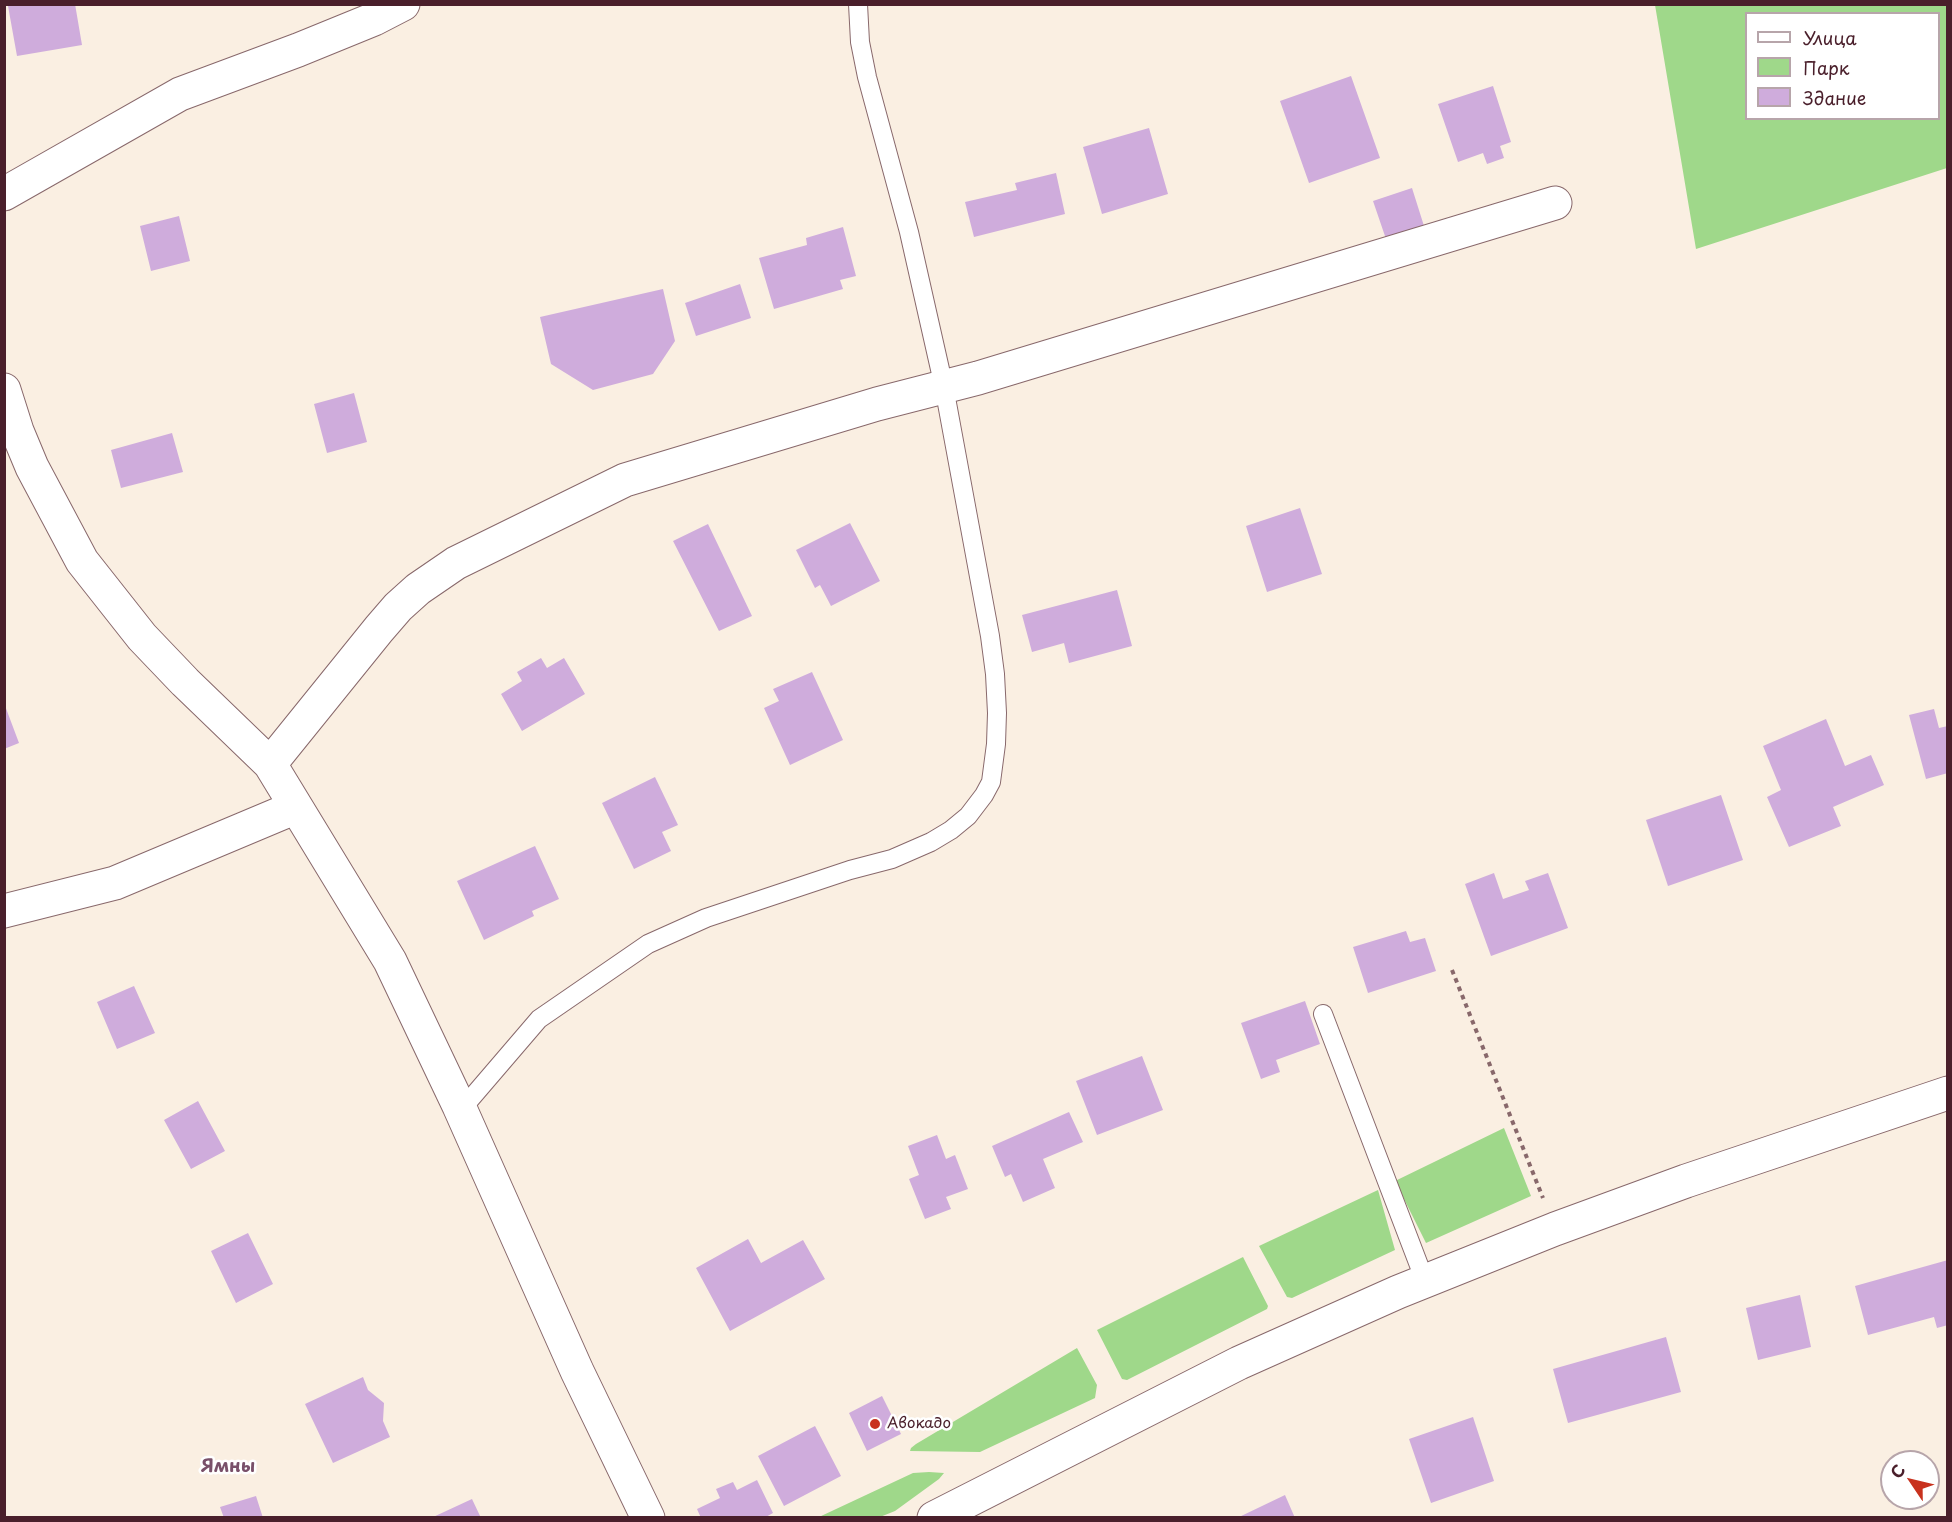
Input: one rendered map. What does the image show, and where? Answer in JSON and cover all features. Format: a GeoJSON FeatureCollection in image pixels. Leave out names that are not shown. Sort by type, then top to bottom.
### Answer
{"type":"FeatureCollection","features":[{"type":"Feature","properties":{"kind":"street"},"geometry":{"type":"LineString","coordinates":[[4,194],[180,94],[298,50],[374,19],[403,4]]}},
{"type":"Feature","properties":{"kind":"street"},"geometry":{"type":"LineString","coordinates":[[270,764],[398,607],[418,589],[456,563],[625,480],[825,418],[978,378],[1555,203]]}},
{"type":"Feature","properties":{"kind":"street"},"geometry":{"type":"LineString","coordinates":[[6,397],[32,467],[82,561],[142,637],[270,764],[390,961],[461,1110],[577,1371],[648,1518]]}},
{"type":"Feature","properties":{"kind":"street"},"geometry":{"type":"LineString","coordinates":[[4,911],[115,883],[296,807]]}},
{"type":"Feature","properties":{"kind":"street"},"geometry":{"type":"LineString","coordinates":[[934,1518],[1239,1363],[1425,1281],[1555,1229],[1697,1177],[1947,1093]]}},
{"type":"Feature","properties":{"kind":"lane"},"geometry":{"type":"LineString","coordinates":[[461,1110],[539,1019],[648,944],[706,918],[850,870],[892,859],[931,842],[960,823],[976,807],[992,776],[996,744],[995,674],[990,636],[944,387],[909,232],[867,77],[860,42],[858,4]]}},
{"type":"Feature","properties":{"kind":"lane"},"geometry":{"type":"LineString","coordinates":[[1323,1014],[1425,1281]]}},
{"type":"Feature","properties":{"kind":"path"},"geometry":{"type":"LineString","coordinates":[[1452,970],[1555,1229]]}},
{"type":"Feature","properties":{"kind":"green space"},"geometry":{"type":"Polygon","coordinates":[[[1655,5],[1947,5],[1947,168],[1696,249],[1655,5]]]}},
{"type":"Feature","properties":{"kind":"green space"},"geometry":{"type":"Polygon","coordinates":[[[1504,1128],[1531,1196],[1426,1243],[1395,1181],[1504,1128]]]}},
{"type":"Feature","properties":{"kind":"green space"},"geometry":{"type":"Polygon","coordinates":[[[1378,1190],[1395,1250],[1292,1298],[1287,1297],[1259,1246],[1378,1190]]]}},
{"type":"Feature","properties":{"kind":"green space"},"geometry":{"type":"Polygon","coordinates":[[[1243,1257],[1268,1306],[1267,1309],[1127,1380],[1122,1379],[1097,1330],[1243,1257]]]}},
{"type":"Feature","properties":{"kind":"green space"},"geometry":{"type":"Polygon","coordinates":[[[1077,1348],[1097,1385],[1095,1398],[980,1452],[910,1451],[916,1444],[1077,1348]]]}},
{"type":"Feature","properties":{"kind":"green space"},"geometry":{"type":"Polygon","coordinates":[[[913,1473],[944,1473],[895,1511],[880,1517],[819,1517],[913,1473]]]}},
{"type":"Feature","properties":{"kind":"building"},"geometry":{"type":"Polygon","coordinates":[[[75,4],[82,45],[17,56],[8,6],[75,4]]]}},
{"type":"Feature","properties":{"kind":"building"},"geometry":{"type":"Polygon","coordinates":[[[1351,76],[1380,158],[1309,183],[1280,101],[1351,76]]]}},
{"type":"Feature","properties":{"kind":"building"},"geometry":{"type":"Polygon","coordinates":[[[1493,86],[1511,142],[1500,146],[1504,158],[1487,164],[1483,153],[1458,162],[1438,104],[1493,86]]]}},
{"type":"Feature","properties":{"kind":"building"},"geometry":{"type":"Polygon","coordinates":[[[1149,128],[1168,194],[1102,214],[1083,147],[1149,128]]]}},
{"type":"Feature","properties":{"kind":"building"},"geometry":{"type":"Polygon","coordinates":[[[1056,173],[1065,214],[974,237],[965,202],[1017,190],[1015,183],[1056,173]]]}},
{"type":"Feature","properties":{"kind":"building"},"geometry":{"type":"Polygon","coordinates":[[[1412,188],[1424,226],[1386,239],[1373,201],[1412,188]]]}},
{"type":"Feature","properties":{"kind":"building"},"geometry":{"type":"Polygon","coordinates":[[[179,216],[190,261],[151,271],[140,226],[179,216]]]}},
{"type":"Feature","properties":{"kind":"building"},"geometry":{"type":"Polygon","coordinates":[[[843,227],[856,276],[840,280],[843,289],[774,309],[759,258],[807,245],[806,238],[843,227]]]}},
{"type":"Feature","properties":{"kind":"building"},"geometry":{"type":"Polygon","coordinates":[[[740,284],[751,318],[696,336],[685,303],[740,284]]]}},
{"type":"Feature","properties":{"kind":"building"},"geometry":{"type":"Polygon","coordinates":[[[663,289],[675,341],[653,374],[593,390],[551,364],[540,317],[663,289]]]}},
{"type":"Feature","properties":{"kind":"building"},"geometry":{"type":"Polygon","coordinates":[[[354,393],[367,442],[327,453],[314,404],[354,393]]]}},
{"type":"Feature","properties":{"kind":"building"},"geometry":{"type":"Polygon","coordinates":[[[172,433],[183,472],[121,488],[111,450],[172,433]]]}},
{"type":"Feature","properties":{"kind":"building"},"geometry":{"type":"Polygon","coordinates":[[[1300,508],[1322,574],[1267,592],[1246,526],[1300,508]]]}},
{"type":"Feature","properties":{"kind":"building"},"geometry":{"type":"Polygon","coordinates":[[[850,523],[880,581],[831,606],[820,585],[815,588],[796,550],[850,523]]]}},
{"type":"Feature","properties":{"kind":"building"},"geometry":{"type":"Polygon","coordinates":[[[708,524],[752,616],[719,631],[673,541],[708,524]]]}},
{"type":"Feature","properties":{"kind":"building"},"geometry":{"type":"Polygon","coordinates":[[[1117,590],[1132,646],[1069,663],[1064,643],[1032,652],[1022,615],[1117,590]]]}},
{"type":"Feature","properties":{"kind":"building"},"geometry":{"type":"Polygon","coordinates":[[[541,658],[547,668],[564,658],[585,694],[522,731],[501,694],[522,681],[517,672],[541,658]]]}},
{"type":"Feature","properties":{"kind":"building"},"geometry":{"type":"Polygon","coordinates":[[[812,672],[843,740],[790,765],[764,708],[779,701],[773,689],[812,672]]]}},
{"type":"Feature","properties":{"kind":"building"},"geometry":{"type":"Polygon","coordinates":[[[4,703],[19,743],[4,749],[4,703]]]}},
{"type":"Feature","properties":{"kind":"building"},"geometry":{"type":"Polygon","coordinates":[[[1934,709],[1939,728],[1948,726],[1948,773],[1926,779],[1909,715],[1934,709]]]}},
{"type":"Feature","properties":{"kind":"building"},"geometry":{"type":"Polygon","coordinates":[[[1826,719],[1845,766],[1871,755],[1884,785],[1833,807],[1841,826],[1789,847],[1767,797],[1781,790],[1763,746],[1826,719]]]}},
{"type":"Feature","properties":{"kind":"building"},"geometry":{"type":"Polygon","coordinates":[[[655,777],[678,825],[662,832],[671,851],[634,869],[602,803],[655,777]]]}},
{"type":"Feature","properties":{"kind":"building"},"geometry":{"type":"Polygon","coordinates":[[[1721,795],[1743,860],[1668,886],[1646,820],[1721,795]]]}},
{"type":"Feature","properties":{"kind":"building"},"geometry":{"type":"Polygon","coordinates":[[[535,846],[559,899],[532,911],[534,916],[484,940],[457,881],[535,846]]]}},
{"type":"Feature","properties":{"kind":"building"},"geometry":{"type":"Polygon","coordinates":[[[1494,873],[1503,899],[1529,890],[1525,881],[1548,873],[1568,928],[1491,956],[1465,884],[1494,873]]]}},
{"type":"Feature","properties":{"kind":"building"},"geometry":{"type":"Polygon","coordinates":[[[1406,931],[1410,942],[1425,938],[1436,971],[1368,993],[1353,947],[1406,931]]]}},
{"type":"Feature","properties":{"kind":"building"},"geometry":{"type":"Polygon","coordinates":[[[134,986],[155,1033],[117,1049],[97,1002],[134,986]]]}},
{"type":"Feature","properties":{"kind":"building"},"geometry":{"type":"Polygon","coordinates":[[[1305,1001],[1320,1044],[1276,1060],[1280,1072],[1261,1079],[1241,1023],[1305,1001]]]}},
{"type":"Feature","properties":{"kind":"building"},"geometry":{"type":"Polygon","coordinates":[[[1142,1056],[1163,1110],[1097,1135],[1076,1081],[1142,1056]]]}},
{"type":"Feature","properties":{"kind":"building"},"geometry":{"type":"Polygon","coordinates":[[[198,1101],[225,1151],[191,1169],[164,1120],[198,1101]]]}},
{"type":"Feature","properties":{"kind":"building"},"geometry":{"type":"Polygon","coordinates":[[[1069,1112],[1083,1142],[1043,1159],[1055,1188],[1023,1202],[1011,1174],[1005,1177],[992,1146],[1069,1112]]]}},
{"type":"Feature","properties":{"kind":"building"},"geometry":{"type":"Polygon","coordinates":[[[937,1135],[946,1159],[955,1155],[968,1189],[946,1197],[951,1209],[925,1219],[909,1179],[919,1175],[908,1146],[937,1135]]]}},
{"type":"Feature","properties":{"kind":"building"},"geometry":{"type":"Polygon","coordinates":[[[248,1233],[273,1284],[236,1303],[211,1251],[248,1233]]]}},
{"type":"Feature","properties":{"kind":"building"},"geometry":{"type":"Polygon","coordinates":[[[748,1239],[761,1263],[803,1240],[825,1279],[730,1331],[696,1268],[748,1239]]]}},
{"type":"Feature","properties":{"kind":"building"},"geometry":{"type":"Polygon","coordinates":[[[1948,1260],[1948,1325],[1937,1328],[1934,1317],[1868,1335],[1855,1286],[1948,1260]]]}},
{"type":"Feature","properties":{"kind":"building"},"geometry":{"type":"Polygon","coordinates":[[[1800,1295],[1811,1347],[1758,1360],[1746,1308],[1800,1295]]]}},
{"type":"Feature","properties":{"kind":"building"},"geometry":{"type":"Polygon","coordinates":[[[1666,1337],[1681,1392],[1568,1423],[1553,1369],[1666,1337]]]}},
{"type":"Feature","properties":{"kind":"building"},"geometry":{"type":"Polygon","coordinates":[[[363,1377],[368,1390],[384,1403],[383,1421],[390,1437],[333,1463],[305,1404],[363,1377]]]}},
{"type":"Feature","properties":{"kind":"building","name":"Авокадо"},"geometry":{"type":"Polygon","coordinates":[[[882,1396],[901,1434],[867,1451],[849,1413],[882,1396]]]}},
{"type":"Feature","properties":{"kind":"building"},"geometry":{"type":"Polygon","coordinates":[[[1473,1417],[1494,1481],[1431,1503],[1409,1439],[1473,1417]]]}},
{"type":"Feature","properties":{"kind":"building"},"geometry":{"type":"Polygon","coordinates":[[[815,1426],[841,1476],[784,1506],[758,1456],[815,1426]]]}},
{"type":"Feature","properties":{"kind":"building"},"geometry":{"type":"Polygon","coordinates":[[[757,1480],[773,1513],[764,1518],[701,1518],[697,1509],[720,1498],[716,1489],[733,1482],[737,1490],[757,1480]]]}},
{"type":"Feature","properties":{"kind":"building"},"geometry":{"type":"Polygon","coordinates":[[[1285,1495],[1295,1518],[1237,1518],[1285,1495]]]}},
{"type":"Feature","properties":{"kind":"building"},"geometry":{"type":"Polygon","coordinates":[[[256,1496],[263,1518],[224,1518],[220,1507],[256,1496]]]}},
{"type":"Feature","properties":{"kind":"building"},"geometry":{"type":"Polygon","coordinates":[[[472,1499],[481,1518],[431,1518],[472,1499]]]}},
{"type":"Feature","properties":{"kind":"place","name":"Авокадо"},"geometry":{"type":"Point","coordinates":[875,1424]}},
{"type":"Feature","properties":{"kind":"district","name":"Ямны"},"geometry":{"type":"Point","coordinates":[228,1467]}}]}
